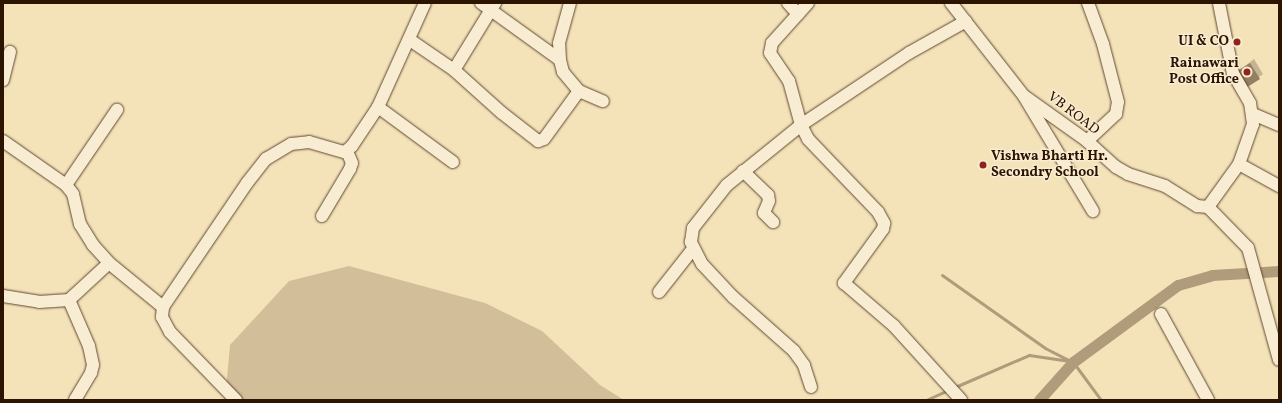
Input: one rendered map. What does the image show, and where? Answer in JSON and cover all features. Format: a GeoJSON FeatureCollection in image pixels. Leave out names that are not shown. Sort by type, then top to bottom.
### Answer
{"type":"FeatureCollection","features":[{"type":"Feature","properties":{"kind":"street"},"geometry":{"type":"LineString","coordinates":[[347,151],[378,106],[410,40],[425,3]]}},
{"type":"Feature","properties":{"kind":"street"},"geometry":{"type":"LineString","coordinates":[[481,3],[493,7],[560,60]]}},
{"type":"Feature","properties":{"kind":"street"},"geometry":{"type":"LineString","coordinates":[[570,3],[559,43],[560,60],[563,72],[579,91],[603,101]]}},
{"type":"Feature","properties":{"kind":"street"},"geometry":{"type":"LineString","coordinates":[[788,3],[798,14]]}},
{"type":"Feature","properties":{"kind":"street"},"geometry":{"type":"LineString","coordinates":[[808,3],[770,48],[789,81],[802,125],[822,155],[878,212],[884,223],[883,230],[845,280],[845,286],[894,326],[949,384],[961,400]]}},
{"type":"Feature","properties":{"kind":"street","name":"VB ROAD"},"geometry":{"type":"LineString","coordinates":[[951,3],[1024,96],[1086,141],[1107,161],[1128,174],[1156,181],[1197,206],[1208,207]]}},
{"type":"Feature","properties":{"kind":"street"},"geometry":{"type":"LineString","coordinates":[[1086,141],[1116,114],[1118,102],[1104,44],[1088,3]]}},
{"type":"Feature","properties":{"kind":"street"},"geometry":{"type":"LineString","coordinates":[[1220,3],[1233,74],[1253,114],[1248,141],[1239,164],[1208,207],[1248,248],[1279,360]]}},
{"type":"Feature","properties":{"kind":"street"},"geometry":{"type":"LineString","coordinates":[[454,70],[493,7]]}},
{"type":"Feature","properties":{"kind":"street"},"geometry":{"type":"LineString","coordinates":[[811,387],[804,365],[794,351],[715,280],[693,250],[691,233],[695,222],[743,171],[802,125],[909,53],[966,21]]}},
{"type":"Feature","properties":{"kind":"street"},"geometry":{"type":"LineString","coordinates":[[410,40],[454,70],[502,113],[538,141],[544,139],[579,91]]}},
{"type":"Feature","properties":{"kind":"street"},"geometry":{"type":"LineString","coordinates":[[3,80],[10,52]]}},
{"type":"Feature","properties":{"kind":"street"},"geometry":{"type":"LineString","coordinates":[[1024,96],[1093,211]]}},
{"type":"Feature","properties":{"kind":"street"},"geometry":{"type":"LineString","coordinates":[[378,106],[453,162]]}},
{"type":"Feature","properties":{"kind":"street"},"geometry":{"type":"LineString","coordinates":[[66,185],[117,110]]}},
{"type":"Feature","properties":{"kind":"street"},"geometry":{"type":"LineString","coordinates":[[1253,114],[1279,125]]}},
{"type":"Feature","properties":{"kind":"street"},"geometry":{"type":"LineString","coordinates":[[3,141],[66,185],[73,194],[85,234],[109,263],[162,307]]}},
{"type":"Feature","properties":{"kind":"street"},"geometry":{"type":"LineString","coordinates":[[236,400],[170,332],[162,317],[162,307],[247,183],[266,159],[285,147],[301,142],[347,151]]}},
{"type":"Feature","properties":{"kind":"street"},"geometry":{"type":"LineString","coordinates":[[322,216],[350,169],[352,163],[347,151]]}},
{"type":"Feature","properties":{"kind":"street"},"geometry":{"type":"LineString","coordinates":[[1239,164],[1279,186]]}},
{"type":"Feature","properties":{"kind":"street"},"geometry":{"type":"LineString","coordinates":[[743,171],[768,196],[769,201],[764,213],[773,222]]}},
{"type":"Feature","properties":{"kind":"street"},"geometry":{"type":"LineString","coordinates":[[659,292],[693,250]]}},
{"type":"Feature","properties":{"kind":"street"},"geometry":{"type":"LineString","coordinates":[[3,296],[39,302],[69,300],[109,263]]}},
{"type":"Feature","properties":{"kind":"street"},"geometry":{"type":"LineString","coordinates":[[69,300],[89,346],[93,365],[91,373],[75,400]]}},
{"type":"Feature","properties":{"kind":"street"},"geometry":{"type":"LineString","coordinates":[[1161,314],[1208,400]]}},
{"type":"Feature","properties":{"kind":"shaded area"},"geometry":{"type":"Polygon","coordinates":[[[349,266],[485,303],[542,331],[600,385],[624,400],[225,400],[230,345],[289,281],[349,266]]]}},
{"type":"Feature","properties":{"kind":"building"},"geometry":{"type":"Polygon","coordinates":[[[1250,63],[1260,79],[1247,87],[1237,71],[1250,63]]]}},
{"type":"Feature","properties":{"kind":"waterway"},"geometry":{"type":"LineString","coordinates":[[1039,400],[1073,362],[1178,285],[1212,275],[1279,271]]}},
{"type":"Feature","properties":{"kind":"waterway"},"geometry":{"type":"LineString","coordinates":[[942,275],[1045,348],[1073,362],[1101,400]]}},
{"type":"Feature","properties":{"kind":"waterway"},"geometry":{"type":"LineString","coordinates":[[955,387],[1029,355],[1070,361]]}},
{"type":"Feature","properties":{"kind":"waterway"},"geometry":{"type":"LineString","coordinates":[[926,400],[948,390]]}},
{"type":"Feature","properties":{"kind":"place","name":"UI & CO"},"geometry":{"type":"Point","coordinates":[1237,42]}},
{"type":"Feature","properties":{"kind":"place","name":"Rainawari Post Office"},"geometry":{"type":"Point","coordinates":[1247,72]}},
{"type":"Feature","properties":{"kind":"place","name":"Vishwa Bharti Hr. Secondry School"},"geometry":{"type":"Point","coordinates":[983,165]}}]}
